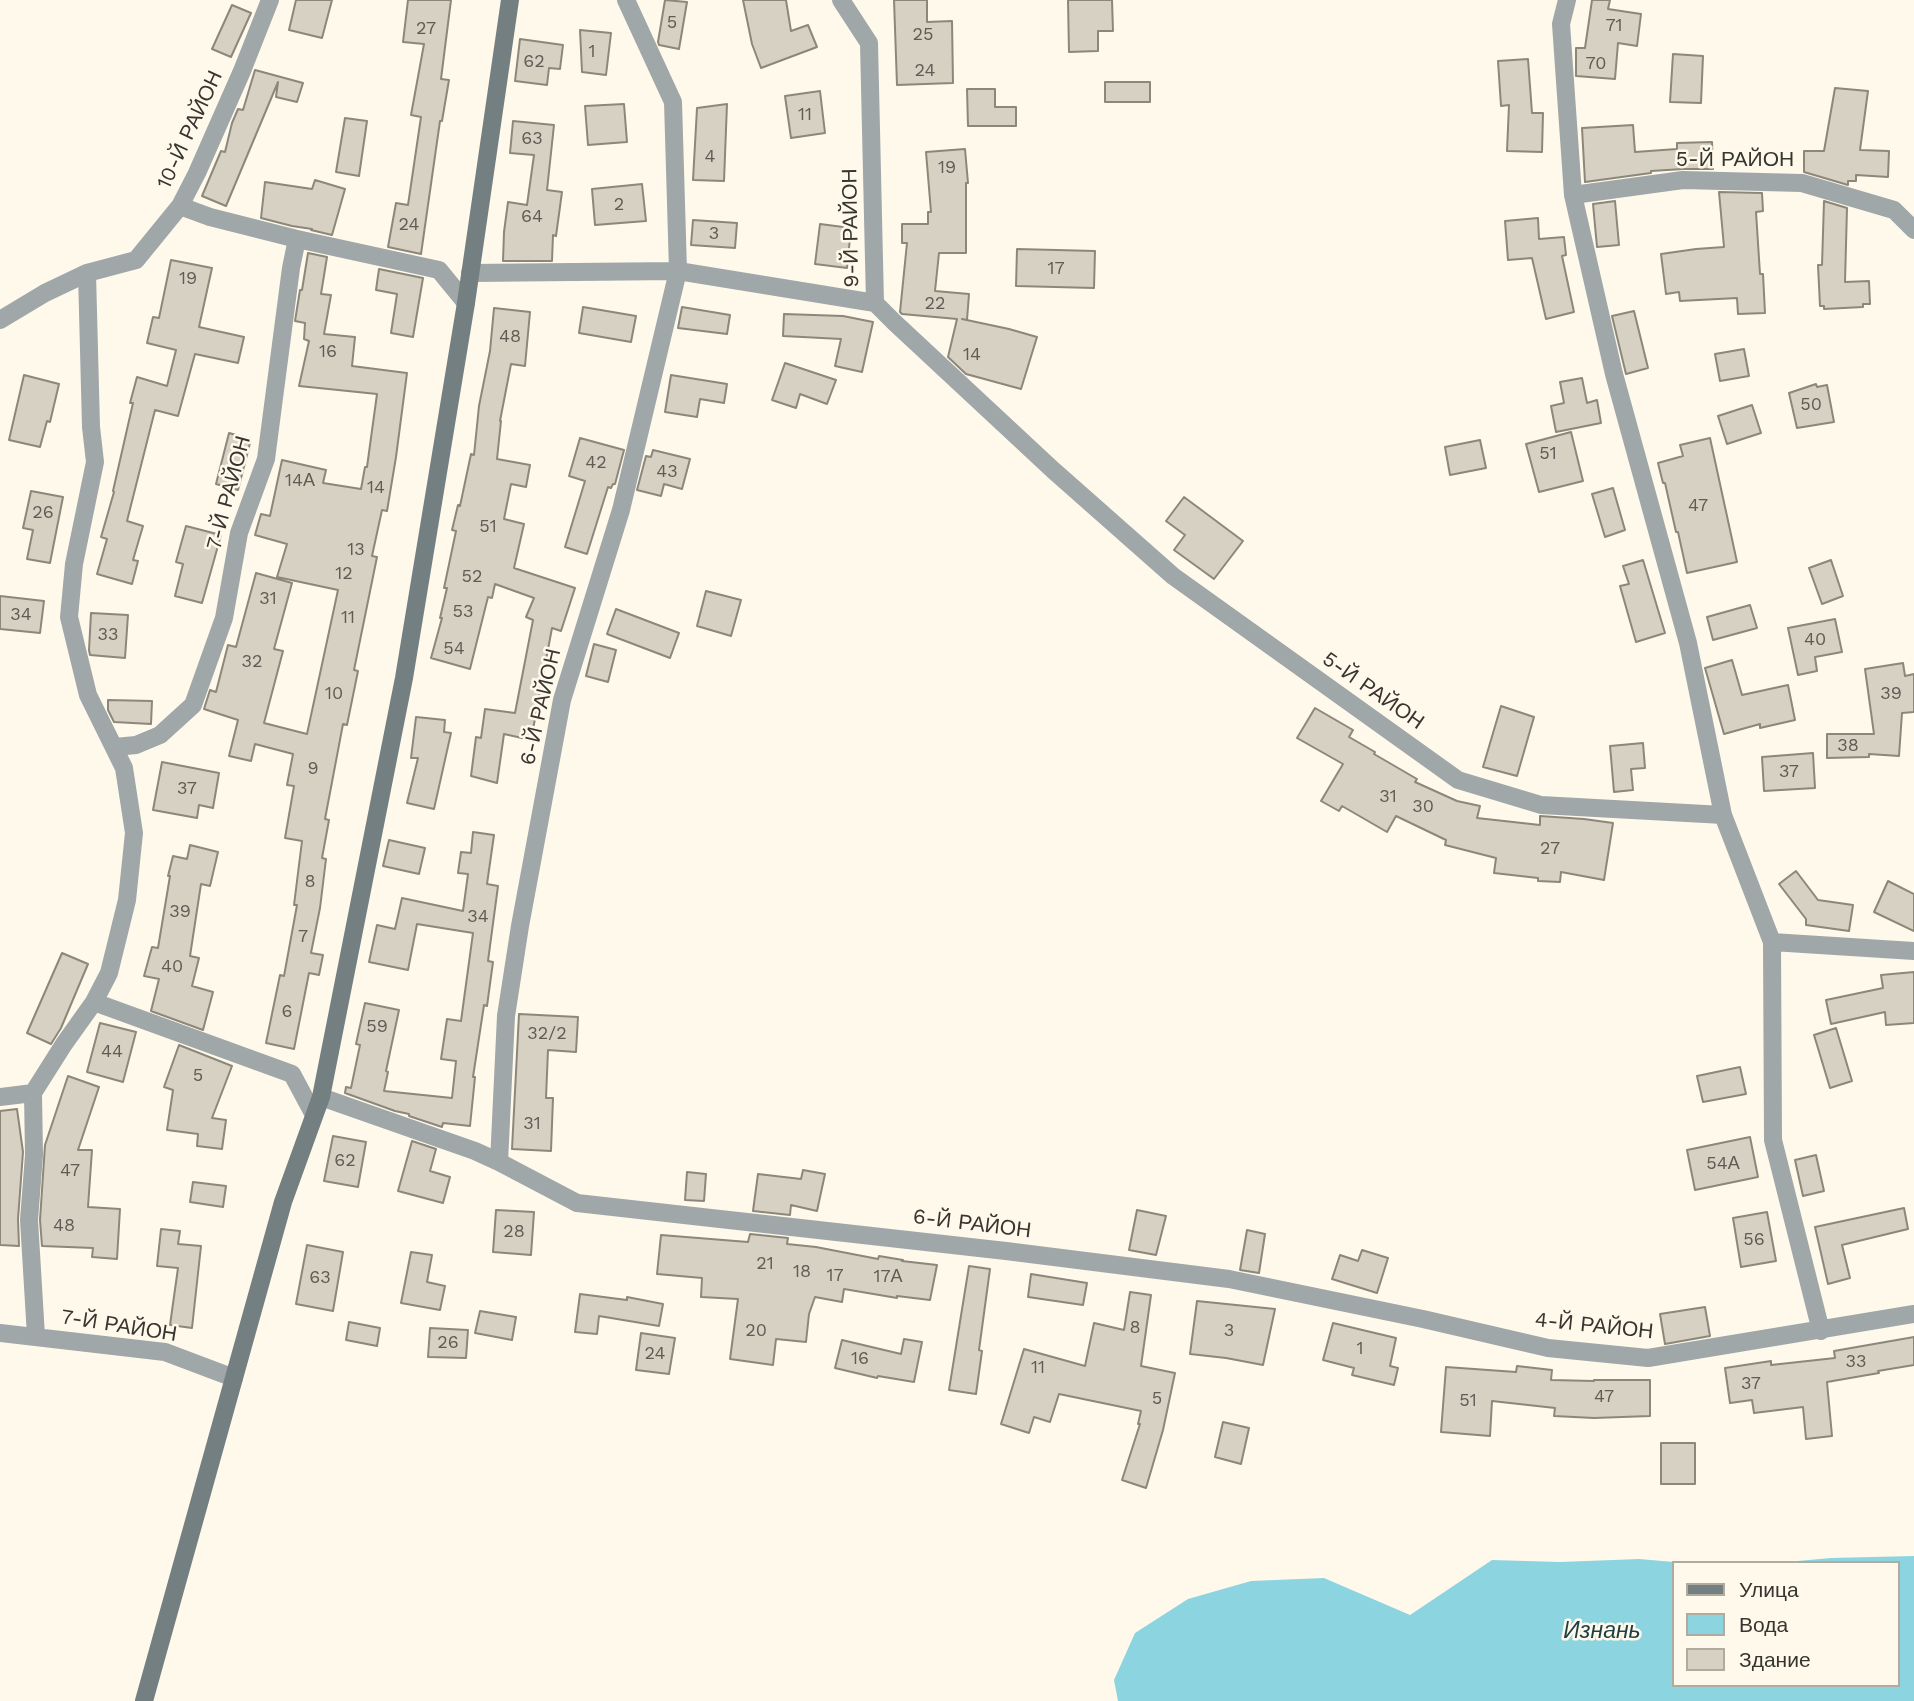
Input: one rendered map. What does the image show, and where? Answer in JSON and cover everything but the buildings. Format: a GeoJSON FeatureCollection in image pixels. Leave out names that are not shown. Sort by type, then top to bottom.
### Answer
{"type":"FeatureCollection","features":[{"type":"Feature","properties":{"kind":"street","name":"10-Й РАЙОН"},"geometry":{"type":"LineString","coordinates":[[0,320],[45,293],[87,273],[136,261],[180,206],[197,173],[270,0]]}},
{"type":"Feature","properties":{"kind":"street"},"geometry":{"type":"LineString","coordinates":[[144,1701],[284,1202],[321,1097],[405,676],[466,303],[510,0]]}},
{"type":"Feature","properties":{"kind":"street","name":"6-Й РАЙОН"},"geometry":{"type":"LineString","coordinates":[[499,1162],[506,1016],[562,700],[621,510],[678,271],[673,102],[626,0]]}},
{"type":"Feature","properties":{"kind":"street","name":"9-Й РАЙОН"},"geometry":{"type":"LineString","coordinates":[[841,0],[869,43],[876,303],[1053,470]]}},
{"type":"Feature","properties":{"kind":"street"},"geometry":{"type":"LineString","coordinates":[[1566,0],[1561,24],[1573,195],[1614,373],[1688,643],[1723,815],[1772,942],[1773,1140],[1821,1331]]}},
{"type":"Feature","properties":{"kind":"street","name":"5-Й РАЙОН"},"geometry":{"type":"LineString","coordinates":[[1573,195],[1683,180],[1802,183],[1894,210],[1914,230]]}},
{"type":"Feature","properties":{"kind":"street"},"geometry":{"type":"LineString","coordinates":[[180,206],[210,217],[297,239],[439,270],[466,303]]}},
{"type":"Feature","properties":{"kind":"street","name":"7-Й РАЙОН"},"geometry":{"type":"LineString","coordinates":[[115,747],[136,745],[160,735],[193,705],[198,693],[224,618],[239,533],[266,459],[297,239]]}},
{"type":"Feature","properties":{"kind":"street"},"geometry":{"type":"LineString","coordinates":[[470,273],[678,271],[876,303]]}},
{"type":"Feature","properties":{"kind":"street"},"geometry":{"type":"LineString","coordinates":[[0,1097],[33,1093],[94,1003],[109,973],[127,900],[134,833],[124,768],[88,695],[69,617],[74,564],[95,462],[91,427],[87,273]]}},
{"type":"Feature","properties":{"kind":"street","name":"5-Й РАЙОН"},"geometry":{"type":"LineString","coordinates":[[1053,470],[1173,576],[1458,780],[1541,805],[1723,815]]}},
{"type":"Feature","properties":{"kind":"street"},"geometry":{"type":"LineString","coordinates":[[1772,942],[1914,951]]}},
{"type":"Feature","properties":{"kind":"street"},"geometry":{"type":"LineString","coordinates":[[94,1003],[292,1074],[314,1115]]}},
{"type":"Feature","properties":{"kind":"street","name":"7-Й РАЙОН"},"geometry":{"type":"LineString","coordinates":[[33,1093],[34,1155],[29,1220],[36,1336]]}},
{"type":"Feature","properties":{"kind":"street","name":"6-Й РАЙОН"},"geometry":{"type":"LineString","coordinates":[[321,1097],[475,1152],[576,1203],[1229,1279],[1446,1324]]}},
{"type":"Feature","properties":{"kind":"street","name":"4-Й РАЙОН"},"geometry":{"type":"LineString","coordinates":[[1446,1324],[1548,1348],[1648,1358],[1914,1314]]}},
{"type":"Feature","properties":{"kind":"street","name":"7-Й РАЙОН"},"geometry":{"type":"LineString","coordinates":[[0,1333],[165,1352],[234,1378]]}},
{"type":"Feature","properties":{"kind":"water","name":"Изнань"},"geometry":{"type":"Polygon","coordinates":[[[1914,1556],[1914,1701],[1118,1701],[1114,1680],[1135,1633],[1188,1599],[1251,1581],[1324,1578],[1410,1615],[1492,1560],[1560,1562],[1639,1559],[1672,1562],[1672,1687],[1900,1687],[1900,1561],[1797,1561],[1914,1556]]]}}]}
